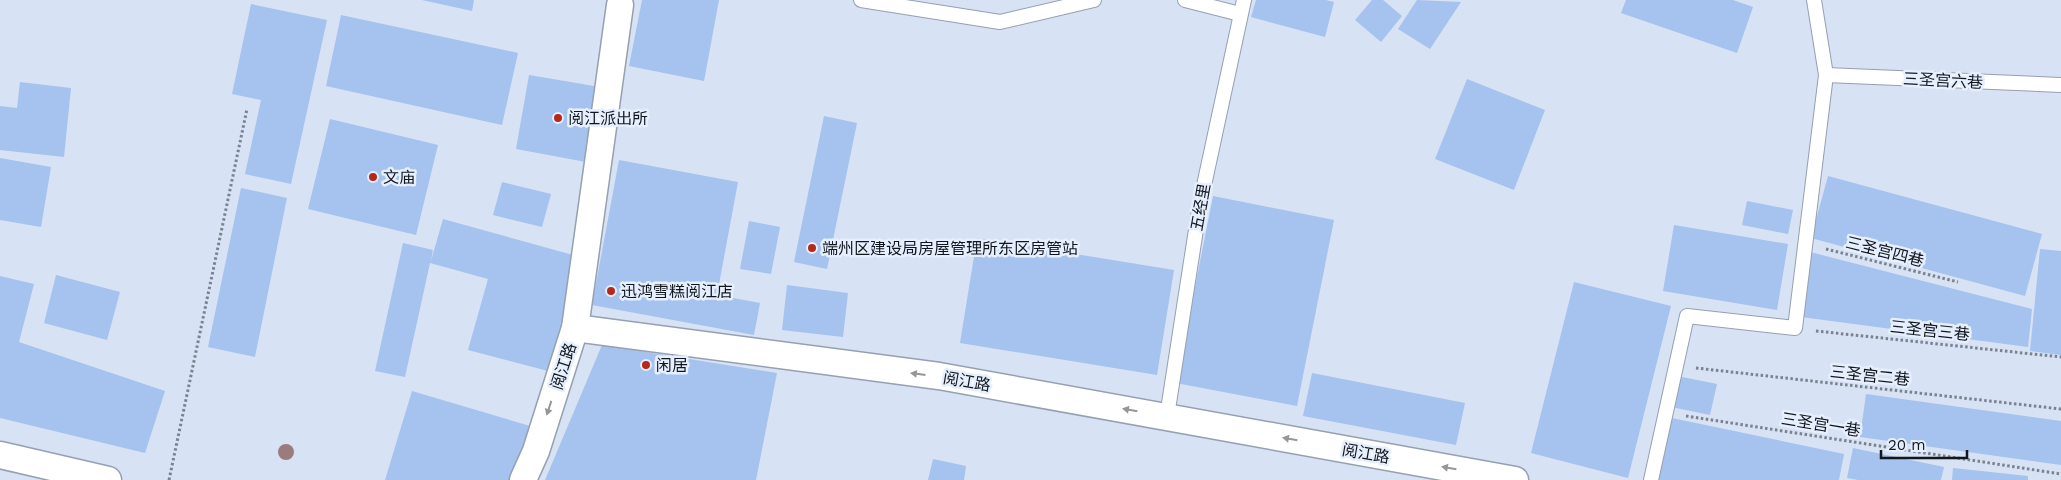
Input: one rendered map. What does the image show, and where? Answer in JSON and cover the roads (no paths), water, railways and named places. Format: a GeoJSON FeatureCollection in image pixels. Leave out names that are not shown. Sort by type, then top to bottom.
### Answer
{"type":"FeatureCollection","features":[{"type":"Feature","properties":{"kind":"street"},"geometry":{"type":"LineString","coordinates":[[575,328],[621,2]]}},
{"type":"Feature","properties":{"kind":"street","name":"阅江路"},"geometry":{"type":"LineString","coordinates":[[523,480],[536,451],[575,328],[938,376],[1515,480]]}},
{"type":"Feature","properties":{"kind":"street"},"geometry":{"type":"LineString","coordinates":[[0,455],[108,480]]}},
{"type":"Feature","properties":{"kind":"lane"},"geometry":{"type":"LineString","coordinates":[[861,0],[1000,22],[1094,0]]}},
{"type":"Feature","properties":{"kind":"lane"},"geometry":{"type":"LineString","coordinates":[[1186,0],[1240,14]]}},
{"type":"Feature","properties":{"kind":"lane","name":"五经里"},"geometry":{"type":"LineString","coordinates":[[1166,416],[1200,204],[1244,0]]}},
{"type":"Feature","properties":{"kind":"lane"},"geometry":{"type":"LineString","coordinates":[[1651,480],[1687,316],[1796,328],[1826,74],[1814,0]]}},
{"type":"Feature","properties":{"kind":"lane","name":"三圣宫六巷"},"geometry":{"type":"LineString","coordinates":[[1826,74],[2061,85]]}},
{"type":"Feature","properties":{"kind":"place","name":"阅江派出所"},"geometry":{"type":"Point","coordinates":[558,118]}},
{"type":"Feature","properties":{"kind":"place","name":"文庙"},"geometry":{"type":"Point","coordinates":[373,177]}},
{"type":"Feature","properties":{"kind":"place","name":"端州区建设局房屋管理所东区房管站"},"geometry":{"type":"Point","coordinates":[812,248]}},
{"type":"Feature","properties":{"kind":"place","name":"迅鸿雪糕阅江店"},"geometry":{"type":"Point","coordinates":[611,291]}},
{"type":"Feature","properties":{"kind":"place","name":"闲居"},"geometry":{"type":"Point","coordinates":[646,365]}}]}
